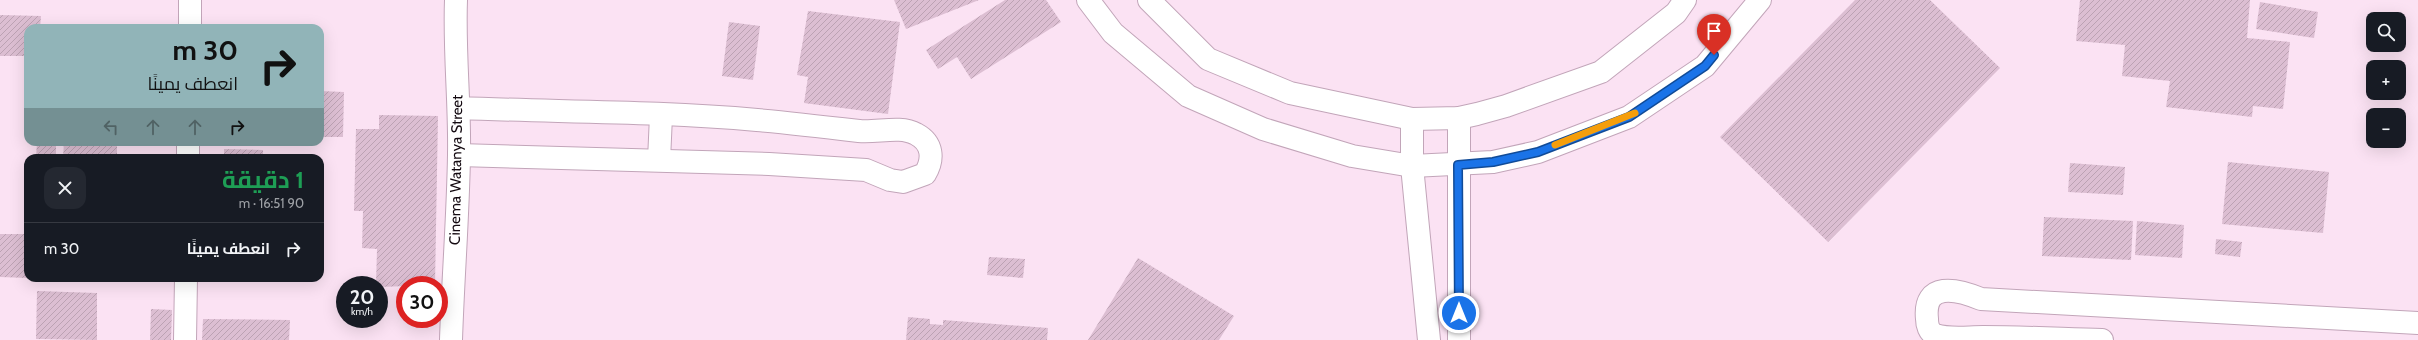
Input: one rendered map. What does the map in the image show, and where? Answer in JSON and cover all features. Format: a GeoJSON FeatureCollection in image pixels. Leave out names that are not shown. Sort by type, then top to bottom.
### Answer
{"type":"FeatureCollection","features":[{"type":"Feature","properties":{"kind":"street"},"geometry":{"type":"LineString","coordinates":[[190,0],[190,24]]}},
{"type":"Feature","properties":{"kind":"street","name":"Cinema Watanya Street"},"geometry":{"type":"LineString","coordinates":[[451,340],[459,155],[459,108],[454,47],[456,0]]}},
{"type":"Feature","properties":{"kind":"street"},"geometry":{"type":"LineString","coordinates":[[1088,0],[1113,33],[1188,96],[1263,129],[1352,156],[1412,166],[1458,165],[1493,162],[1538,152],[1629,117],[1705,66],[1760,0]]}},
{"type":"Feature","properties":{"kind":"street"},"geometry":{"type":"LineString","coordinates":[[1149,0],[1208,59],[1290,92],[1412,119],[1459,118],[1506,106],[1601,72],[1676,12],[1685,0]]}},
{"type":"Feature","properties":{"kind":"street"},"geometry":{"type":"LineString","coordinates":[[459,108],[757,120],[871,132],[901,130],[915,133],[926,140],[931,153],[931,163],[925,174],[903,182],[890,180],[866,170],[769,164],[459,155]]}},
{"type":"Feature","properties":{"kind":"street"},"geometry":{"type":"LineString","coordinates":[[660,160],[661,116]]}},
{"type":"Feature","properties":{"kind":"street"},"geometry":{"type":"LineString","coordinates":[[1459,118],[1459,340]]}},
{"type":"Feature","properties":{"kind":"street"},"geometry":{"type":"LineString","coordinates":[[1412,119],[1412,166],[1429,340]]}},
{"type":"Feature","properties":{"kind":"street"},"geometry":{"type":"LineString","coordinates":[[185,340],[186,282]]}},
{"type":"Feature","properties":{"kind":"street"},"geometry":{"type":"LineString","coordinates":[[2102,340],[1981,337],[1945,338],[1933,334],[1927,326],[1928,304],[1932,296],[1939,291],[1950,290],[1981,299],[2418,323]]}},
{"type":"Feature","properties":{"kind":"building"},"geometry":{"type":"Polygon","coordinates":[[[894,0],[979,0],[906,29],[894,0]]]}},
{"type":"Feature","properties":{"kind":"building"},"geometry":{"type":"Polygon","coordinates":[[[1005,0],[1046,0],[1061,22],[971,79],[957,57],[938,69],[926,50],[1005,0]]]}},
{"type":"Feature","properties":{"kind":"building"},"geometry":{"type":"Polygon","coordinates":[[[1855,0],[1930,0],[2000,68],[1828,242],[1720,137],[1855,0]]]}},
{"type":"Feature","properties":{"kind":"building"},"geometry":{"type":"Polygon","coordinates":[[[2080,0],[2250,0],[2247,38],[2290,42],[2283,109],[2253,106],[2252,117],[2166,107],[2170,81],[2122,76],[2125,45],[2076,41],[2080,0]]]}},
{"type":"Feature","properties":{"kind":"building"},"geometry":{"type":"Polygon","coordinates":[[[2260,2],[2318,12],[2314,38],[2256,29],[2260,2]]]}},
{"type":"Feature","properties":{"kind":"building"},"geometry":{"type":"Polygon","coordinates":[[[808,11],[900,22],[888,114],[804,103],[808,77],[797,75],[808,11]]]}},
{"type":"Feature","properties":{"kind":"building"},"geometry":{"type":"Polygon","coordinates":[[[0,15],[41,16],[40,24],[24,24],[24,56],[0,56],[0,15]]]}},
{"type":"Feature","properties":{"kind":"building"},"geometry":{"type":"Polygon","coordinates":[[[729,22],[760,26],[753,80],[722,76],[729,22]]]}},
{"type":"Feature","properties":{"kind":"building"},"geometry":{"type":"Polygon","coordinates":[[[324,91],[344,92],[343,137],[324,137],[324,91]]]}},
{"type":"Feature","properties":{"kind":"building"},"geometry":{"type":"Polygon","coordinates":[[[379,115],[438,116],[435,276],[396,276],[396,286],[388,287],[388,276],[376,276],[377,249],[362,248],[363,211],[354,211],[356,129],[379,129],[379,115]]]}},
{"type":"Feature","properties":{"kind":"building"},"geometry":{"type":"Polygon","coordinates":[[[37,146],[56,146],[56,154],[36,154],[37,146]]]}},
{"type":"Feature","properties":{"kind":"building"},"geometry":{"type":"Polygon","coordinates":[[[64,146],[117,146],[117,154],[63,154],[64,146]]]}},
{"type":"Feature","properties":{"kind":"building"},"geometry":{"type":"Polygon","coordinates":[[[224,149],[263,150],[263,154],[224,154],[224,149]]]}},
{"type":"Feature","properties":{"kind":"building"},"geometry":{"type":"Polygon","coordinates":[[[2228,162],[2329,172],[2323,233],[2222,224],[2228,162]]]}},
{"type":"Feature","properties":{"kind":"building"},"geometry":{"type":"Polygon","coordinates":[[[2070,163],[2125,167],[2123,195],[2068,192],[2070,163]]]}},
{"type":"Feature","properties":{"kind":"building"},"geometry":{"type":"Polygon","coordinates":[[[2044,217],[2133,221],[2131,260],[2042,256],[2044,217]]]}},
{"type":"Feature","properties":{"kind":"building"},"geometry":{"type":"Polygon","coordinates":[[[2137,221],[2184,225],[2182,258],[2135,255],[2137,221]]]}},
{"type":"Feature","properties":{"kind":"building"},"geometry":{"type":"Polygon","coordinates":[[[0,234],[24,234],[24,278],[0,277],[0,234]]]}},
{"type":"Feature","properties":{"kind":"building"},"geometry":{"type":"Polygon","coordinates":[[[2216,239],[2242,242],[2240,257],[2215,254],[2216,239]]]}},
{"type":"Feature","properties":{"kind":"building"},"geometry":{"type":"Polygon","coordinates":[[[989,257],[1025,259],[1023,278],[987,275],[989,257]]]}},
{"type":"Feature","properties":{"kind":"building"},"geometry":{"type":"Polygon","coordinates":[[[1138,258],[1234,316],[1219,340],[1088,340],[1138,258]]]}},
{"type":"Feature","properties":{"kind":"building"},"geometry":{"type":"Polygon","coordinates":[[[37,291],[97,293],[97,340],[36,339],[37,291]]]}},
{"type":"Feature","properties":{"kind":"building"},"geometry":{"type":"Polygon","coordinates":[[[151,309],[172,310],[171,340],[150,340],[151,309]]]}},
{"type":"Feature","properties":{"kind":"building"},"geometry":{"type":"Polygon","coordinates":[[[908,317],[930,319],[930,324],[943,325],[943,320],[1048,328],[1047,340],[906,340],[908,317]]]}},
{"type":"Feature","properties":{"kind":"building"},"geometry":{"type":"Polygon","coordinates":[[[203,319],[290,320],[289,340],[202,340],[203,319]]]}},
{"type":"Feature","properties":{"kind":"slow traffic"},"geometry":{"type":"LineString","coordinates":[[1555,145],[1629,117],[1635,113]]}},
{"type":"Feature","properties":{"kind":"route"},"geometry":{"type":"LineString","coordinates":[[1459,313],[1458,165],[1493,162],[1538,152],[1629,117],[1705,66],[1714,55]]}}]}
